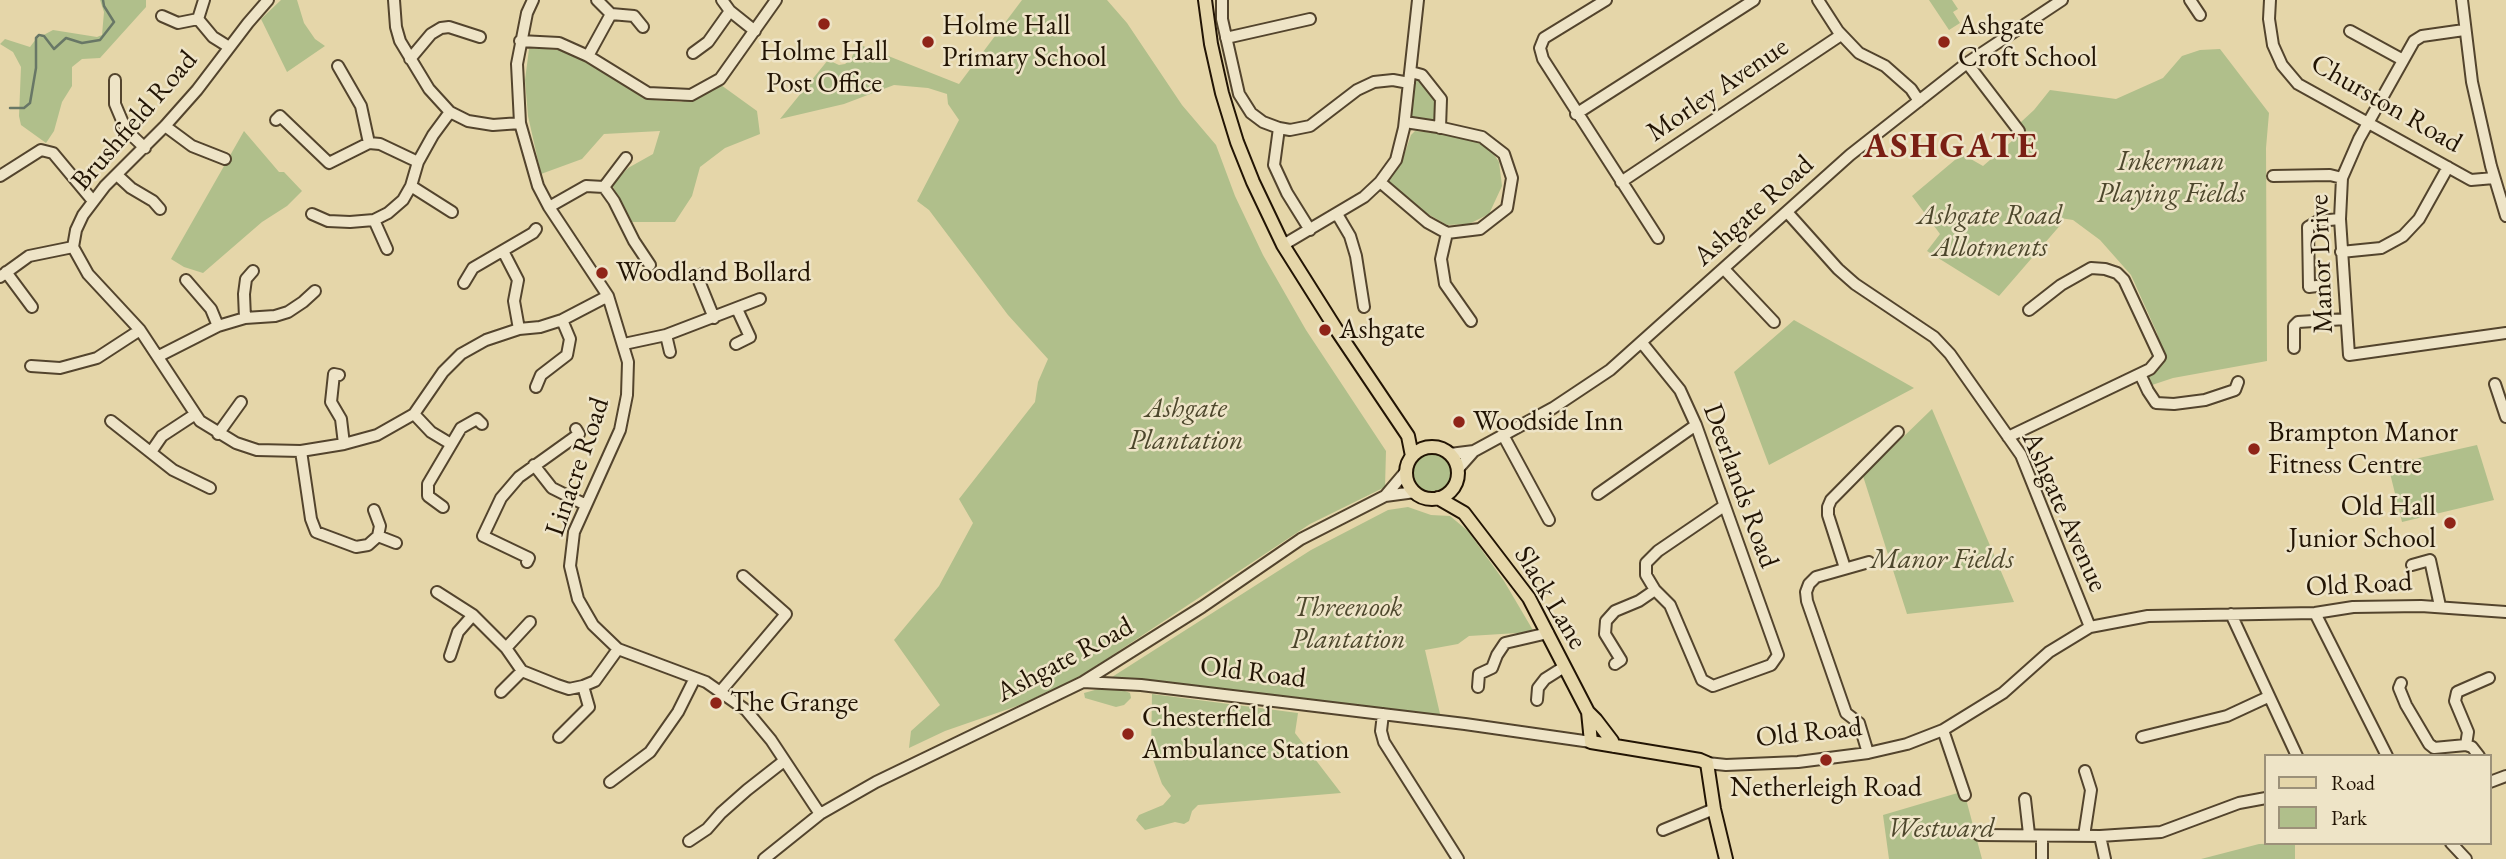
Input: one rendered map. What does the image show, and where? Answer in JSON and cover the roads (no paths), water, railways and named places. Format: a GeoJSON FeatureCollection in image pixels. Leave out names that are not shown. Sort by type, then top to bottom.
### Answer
{"type":"FeatureCollection","features":[{"type":"Feature","properties":{"kind":"main road"},"geometry":{"type":"LineString","coordinates":[[1205,0],[1211,44],[1233,132],[1283,245],[1408,436],[1426,448]]}},
{"type":"Feature","properties":{"kind":"main road"},"geometry":{"type":"LineString","coordinates":[[1408,436],[1412,457],[1407,478],[1415,492],[1426,498],[1438,498],[1449,492],[1457,475],[1450,454],[1438,448],[1426,448],[1412,457]]}},
{"type":"Feature","properties":{"kind":"main road","name":"Slack Lane"},"geometry":{"type":"LineString","coordinates":[[1457,475],[1464,513]]}},
{"type":"Feature","properties":{"kind":"main road","name":"Slack Lane"},"geometry":{"type":"LineString","coordinates":[[1438,498],[1464,513],[1528,598],[1588,712],[1614,746]]}},
{"type":"Feature","properties":{"kind":"main road","name":"Slack Lane"},"geometry":{"type":"LineString","coordinates":[[1588,712],[1591,742]]}},
{"type":"Feature","properties":{"kind":"main road","name":"Old Road"},"geometry":{"type":"LineString","coordinates":[[1591,742],[1707,763]]}},
{"type":"Feature","properties":{"kind":"main road"},"geometry":{"type":"LineString","coordinates":[[1707,763],[1726,859]]}},
{"type":"Feature","properties":{"kind":"street"},"geometry":{"type":"LineString","coordinates":[[198,19],[204,0]]}},
{"type":"Feature","properties":{"kind":"street","name":"Brushfield Road"},"geometry":{"type":"LineString","coordinates":[[73,247],[76,230],[93,201],[197,90],[268,0]]}},
{"type":"Feature","properties":{"kind":"street"},"geometry":{"type":"LineString","coordinates":[[394,0],[396,27],[410,59],[429,89],[450,112],[474,122],[493,125],[520,123]]}},
{"type":"Feature","properties":{"kind":"street","name":"Linacre Road"},"geometry":{"type":"LineString","coordinates":[[533,0],[527,13],[517,64],[520,123],[538,186],[608,296],[628,362],[625,410],[612,448],[584,504],[574,532],[570,566],[578,599],[593,625],[618,649],[695,678],[746,710],[771,740],[820,814]]}},
{"type":"Feature","properties":{"kind":"street"},"geometry":{"type":"LineString","coordinates":[[597,0],[611,14],[634,16],[643,27]]}},
{"type":"Feature","properties":{"kind":"street"},"geometry":{"type":"LineString","coordinates":[[722,0],[730,11],[755,31]]}},
{"type":"Feature","properties":{"kind":"street"},"geometry":{"type":"LineString","coordinates":[[520,41],[559,43],[588,56],[648,93],[691,95],[720,79],[776,0]]}},
{"type":"Feature","properties":{"kind":"street"},"geometry":{"type":"LineString","coordinates":[[1222,0],[1222,19],[1239,94],[1251,113],[1279,128],[1290,130],[1310,126],[1357,90],[1374,82],[1422,75],[1441,99],[1440,128]]}},
{"type":"Feature","properties":{"kind":"street"},"geometry":{"type":"LineString","coordinates":[[1283,245],[1364,197],[1380,183],[1396,159],[1405,122],[1418,0]]}},
{"type":"Feature","properties":{"kind":"street"},"geometry":{"type":"LineString","coordinates":[[1606,0],[1588,5],[1544,38],[1541,48],[1543,59],[1658,238]]}},
{"type":"Feature","properties":{"kind":"street"},"geometry":{"type":"LineString","coordinates":[[1576,114],[1754,0]]}},
{"type":"Feature","properties":{"kind":"street"},"geometry":{"type":"LineString","coordinates":[[1818,0],[1841,35],[1859,53],[1885,66],[1919,101]]}},
{"type":"Feature","properties":{"kind":"street","name":"Ashgate Road"},"geometry":{"type":"LineString","coordinates":[[1450,454],[1474,451],[1575,395],[1610,370],[1850,155],[1967,63],[2062,0]]}},
{"type":"Feature","properties":{"kind":"street"},"geometry":{"type":"LineString","coordinates":[[2190,0],[2200,15]]}},
{"type":"Feature","properties":{"kind":"street","name":"Churston Road"},"geometry":{"type":"LineString","coordinates":[[2270,0],[2269,19],[2273,46],[2282,65],[2298,84],[2471,180],[2506,166]]}},
{"type":"Feature","properties":{"kind":"street"},"geometry":{"type":"LineString","coordinates":[[2462,0],[2472,82],[2506,216]]}},
{"type":"Feature","properties":{"kind":"street"},"geometry":{"type":"LineString","coordinates":[[693,53],[708,42],[730,11]]}},
{"type":"Feature","properties":{"kind":"street"},"geometry":{"type":"LineString","coordinates":[[588,56],[611,14]]}},
{"type":"Feature","properties":{"kind":"street"},"geometry":{"type":"LineString","coordinates":[[162,16],[178,23],[198,19]]}},
{"type":"Feature","properties":{"kind":"street"},"geometry":{"type":"LineString","coordinates":[[198,19],[213,37],[229,47]]}},
{"type":"Feature","properties":{"kind":"street"},"geometry":{"type":"LineString","coordinates":[[1226,38],[1310,19]]}},
{"type":"Feature","properties":{"kind":"street"},"geometry":{"type":"LineString","coordinates":[[410,59],[431,34],[441,28],[449,27],[480,37]]}},
{"type":"Feature","properties":{"kind":"street","name":"Manor Drive"},"geometry":{"type":"LineString","coordinates":[[2464,30],[2422,36],[2414,41],[2368,123],[2342,178],[2341,252],[2349,355],[2506,333]]}},
{"type":"Feature","properties":{"kind":"street"},"geometry":{"type":"LineString","coordinates":[[2350,31],[2403,60]]}},
{"type":"Feature","properties":{"kind":"street","name":"Morley Avenue"},"geometry":{"type":"LineString","coordinates":[[1620,182],[1841,35]]}},
{"type":"Feature","properties":{"kind":"street"},"geometry":{"type":"LineString","coordinates":[[1967,63],[2019,131]]}},
{"type":"Feature","properties":{"kind":"street"},"geometry":{"type":"LineString","coordinates":[[338,66],[361,106],[369,143]]}},
{"type":"Feature","properties":{"kind":"street"},"geometry":{"type":"LineString","coordinates":[[115,80],[115,104],[126,131],[145,148]]}},
{"type":"Feature","properties":{"kind":"street"},"geometry":{"type":"LineString","coordinates":[[312,214],[328,221],[374,220],[388,213],[402,200],[411,186],[418,162],[450,112]]}},
{"type":"Feature","properties":{"kind":"street"},"geometry":{"type":"LineString","coordinates":[[276,120],[280,116],[329,163],[369,143],[380,144],[418,162]]}},
{"type":"Feature","properties":{"kind":"street"},"geometry":{"type":"LineString","coordinates":[[1380,183],[1427,222],[1447,233],[1480,229],[1507,208],[1513,178],[1504,154],[1482,137],[1405,122]]}},
{"type":"Feature","properties":{"kind":"street"},"geometry":{"type":"LineString","coordinates":[[165,126],[192,146],[225,159]]}},
{"type":"Feature","properties":{"kind":"street"},"geometry":{"type":"LineString","coordinates":[[1279,128],[1274,166],[1310,230]]}},
{"type":"Feature","properties":{"kind":"street"},"geometry":{"type":"LineString","coordinates":[[0,176],[41,150],[52,153],[93,201]]}},
{"type":"Feature","properties":{"kind":"street"},"geometry":{"type":"LineString","coordinates":[[604,187],[626,158]]}},
{"type":"Feature","properties":{"kind":"street"},"geometry":{"type":"LineString","coordinates":[[2341,252],[2381,248],[2403,236],[2419,219],[2448,167]]}},
{"type":"Feature","properties":{"kind":"street"},"geometry":{"type":"LineString","coordinates":[[117,175],[160,209]]}},
{"type":"Feature","properties":{"kind":"street"},"geometry":{"type":"LineString","coordinates":[[2273,176],[2329,175],[2342,178]]}},
{"type":"Feature","properties":{"kind":"street"},"geometry":{"type":"LineString","coordinates":[[411,186],[452,212]]}},
{"type":"Feature","properties":{"kind":"street"},"geometry":{"type":"LineString","coordinates":[[549,207],[586,186],[604,187]]}},
{"type":"Feature","properties":{"kind":"street"},"geometry":{"type":"LineString","coordinates":[[604,187],[650,265]]}},
{"type":"Feature","properties":{"kind":"street","name":"Ashgate Avenue"},"geometry":{"type":"LineString","coordinates":[[1787,212],[1854,284],[1934,337],[1950,354],[2021,455],[2090,627]]}},
{"type":"Feature","properties":{"kind":"street"},"geometry":{"type":"LineString","coordinates":[[1337,214],[1350,236],[1356,256],[1364,307]]}},
{"type":"Feature","properties":{"kind":"street"},"geometry":{"type":"LineString","coordinates":[[2312,290],[2308,227],[2318,220],[2340,219]]}},
{"type":"Feature","properties":{"kind":"street"},"geometry":{"type":"LineString","coordinates":[[374,220],[387,249]]}},
{"type":"Feature","properties":{"kind":"street"},"geometry":{"type":"LineString","coordinates":[[464,283],[473,268],[536,229]]}},
{"type":"Feature","properties":{"kind":"street"},"geometry":{"type":"LineString","coordinates":[[1447,233],[1441,259],[1445,284],[1471,321]]}},
{"type":"Feature","properties":{"kind":"street"},"geometry":{"type":"LineString","coordinates":[[32,307],[3,274],[29,256],[73,247],[89,274],[140,330],[159,356],[194,415],[218,434],[236,443],[257,450],[301,451],[377,435],[414,414],[443,372],[461,354],[486,340],[519,329],[540,327],[562,320],[608,296]]}},
{"type":"Feature","properties":{"kind":"street"},"geometry":{"type":"LineString","coordinates":[[503,250],[518,280],[514,301],[519,329]]}},
{"type":"Feature","properties":{"kind":"street"},"geometry":{"type":"LineString","coordinates":[[2008,437],[2140,374],[2160,357],[2124,280],[2117,273],[2091,268],[2061,285],[2029,310]]}},
{"type":"Feature","properties":{"kind":"street"},"geometry":{"type":"LineString","coordinates":[[1724,269],[1774,322]]}},
{"type":"Feature","properties":{"kind":"street"},"geometry":{"type":"LineString","coordinates":[[245,318],[246,279],[253,271]]}},
{"type":"Feature","properties":{"kind":"street"},"geometry":{"type":"LineString","coordinates":[[703,274],[697,276],[714,318]]}},
{"type":"Feature","properties":{"kind":"street"},"geometry":{"type":"LineString","coordinates":[[186,279],[211,309],[218,326]]}},
{"type":"Feature","properties":{"kind":"street"},"geometry":{"type":"LineString","coordinates":[[159,356],[218,326],[245,318],[275,316],[288,312],[315,291]]}},
{"type":"Feature","properties":{"kind":"street"},"geometry":{"type":"LineString","coordinates":[[624,344],[666,335],[760,299]]}},
{"type":"Feature","properties":{"kind":"street"},"geometry":{"type":"LineString","coordinates":[[736,344],[750,337],[737,309]]}},
{"type":"Feature","properties":{"kind":"street"},"geometry":{"type":"LineString","coordinates":[[2298,345],[2294,326],[2298,322],[2346,319]]}},
{"type":"Feature","properties":{"kind":"street"},"geometry":{"type":"LineString","coordinates":[[536,387],[541,375],[567,355],[570,339],[562,320]]}},
{"type":"Feature","properties":{"kind":"street"},"geometry":{"type":"LineString","coordinates":[[31,366],[60,368],[97,358],[140,330]]}},
{"type":"Feature","properties":{"kind":"street"},"geometry":{"type":"LineString","coordinates":[[666,335],[670,352]]}},
{"type":"Feature","properties":{"kind":"street","name":"Deerlands Road"},"geometry":{"type":"LineString","coordinates":[[1642,343],[1679,390],[1696,425],[1778,655],[1771,665],[1713,686],[1702,680],[1670,605],[1655,590]]}},
{"type":"Feature","properties":{"kind":"street"},"geometry":{"type":"LineString","coordinates":[[339,375],[334,374],[331,402],[341,419],[344,444]]}},
{"type":"Feature","properties":{"kind":"street"},"geometry":{"type":"LineString","coordinates":[[2140,374],[2156,402],[2174,404],[2204,400],[2238,389]]}},
{"type":"Feature","properties":{"kind":"street"},"geometry":{"type":"LineString","coordinates":[[2495,384],[2506,417]]}},
{"type":"Feature","properties":{"kind":"street"},"geometry":{"type":"LineString","coordinates":[[218,434],[241,402]]}},
{"type":"Feature","properties":{"kind":"street"},"geometry":{"type":"LineString","coordinates":[[414,414],[431,432],[451,444]]}},
{"type":"Feature","properties":{"kind":"street"},"geometry":{"type":"LineString","coordinates":[[152,452],[162,436],[194,415]]}},
{"type":"Feature","properties":{"kind":"street"},"geometry":{"type":"LineString","coordinates":[[443,507],[428,496],[428,484],[461,428],[477,419],[482,424]]}},
{"type":"Feature","properties":{"kind":"street"},"geometry":{"type":"LineString","coordinates":[[111,421],[173,470],[210,488]]}},
{"type":"Feature","properties":{"kind":"street"},"geometry":{"type":"LineString","coordinates":[[1598,494],[1696,425]]}},
{"type":"Feature","properties":{"kind":"street"},"geometry":{"type":"LineString","coordinates":[[527,562],[529,558],[483,536],[501,498],[519,477],[579,434],[576,429]]}},
{"type":"Feature","properties":{"kind":"street"},"geometry":{"type":"LineString","coordinates":[[1845,568],[1828,515],[1831,499],[1884,441],[1898,432]]}},
{"type":"Feature","properties":{"kind":"street"},"geometry":{"type":"LineString","coordinates":[[1503,435],[1549,520]]}},
{"type":"Feature","properties":{"kind":"street"},"geometry":{"type":"LineString","coordinates":[[301,451],[311,519],[316,532],[356,547],[368,545],[379,536],[380,526],[374,510]]}},
{"type":"Feature","properties":{"kind":"street","name":"Ashgate Road"},"geometry":{"type":"LineString","coordinates":[[1457,475],[1474,451]]}},
{"type":"Feature","properties":{"kind":"street"},"geometry":{"type":"LineString","coordinates":[[534,465],[552,488],[584,504]]}},
{"type":"Feature","properties":{"kind":"street","name":"Ashgate Road"},"geometry":{"type":"LineString","coordinates":[[1385,496],[1407,470]]}},
{"type":"Feature","properties":{"kind":"street","name":"Ashgate Road"},"geometry":{"type":"LineString","coordinates":[[764,859],[820,814],[887,776],[1083,682],[1202,607],[1301,539],[1385,496],[1415,492]]}},
{"type":"Feature","properties":{"kind":"street"},"geometry":{"type":"LineString","coordinates":[[1615,664],[1621,660],[1605,634],[1605,621],[1615,611],[1639,601],[1655,590],[1646,575],[1646,563],[1658,551],[1724,506]]}},
{"type":"Feature","properties":{"kind":"street"},"geometry":{"type":"LineString","coordinates":[[379,536],[397,543]]}},
{"type":"Feature","properties":{"kind":"street"},"geometry":{"type":"LineString","coordinates":[[2412,565],[2430,560],[2440,606]]}},
{"type":"Feature","properties":{"kind":"street"},"geometry":{"type":"LineString","coordinates":[[1868,753],[1859,723],[1846,713],[1806,592],[1809,584],[1816,578],[1869,562]]}},
{"type":"Feature","properties":{"kind":"street"},"geometry":{"type":"LineString","coordinates":[[720,692],[786,614],[743,576]]}},
{"type":"Feature","properties":{"kind":"street"},"geometry":{"type":"LineString","coordinates":[[438,592],[473,615],[506,648],[523,671],[569,689],[595,681],[618,649]]}},
{"type":"Feature","properties":{"kind":"street","name":"Old Road"},"geometry":{"type":"LineString","coordinates":[[1707,763],[1726,765],[1798,762],[1868,753],[1907,744],[1943,730],[2003,693],[2049,652],[2090,627],[2148,615],[2315,613],[2353,607],[2440,606],[2506,612]]}},
{"type":"Feature","properties":{"kind":"street"},"geometry":{"type":"LineString","coordinates":[[2315,613],[2386,754]]}},
{"type":"Feature","properties":{"kind":"street"},"geometry":{"type":"LineString","coordinates":[[2231,614],[2296,754]]}},
{"type":"Feature","properties":{"kind":"street"},"geometry":{"type":"LineString","coordinates":[[450,656],[457,632],[473,615]]}},
{"type":"Feature","properties":{"kind":"street"},"geometry":{"type":"LineString","coordinates":[[506,648],[530,622]]}},
{"type":"Feature","properties":{"kind":"street"},"geometry":{"type":"LineString","coordinates":[[1478,687],[1479,674],[1492,668],[1505,643],[1548,634]]}},
{"type":"Feature","properties":{"kind":"street"},"geometry":{"type":"LineString","coordinates":[[1537,700],[1538,688],[1545,679],[1564,667]]}},
{"type":"Feature","properties":{"kind":"street"},"geometry":{"type":"LineString","coordinates":[[502,692],[523,671]]}},
{"type":"Feature","properties":{"kind":"street"},"geometry":{"type":"LineString","coordinates":[[610,782],[650,752],[678,712],[695,678]]}},
{"type":"Feature","properties":{"kind":"street"},"geometry":{"type":"LineString","coordinates":[[2466,745],[2468,732],[2455,701],[2457,692],[2489,678]]}},
{"type":"Feature","properties":{"kind":"street","name":"Old Road"},"geometry":{"type":"LineString","coordinates":[[1083,682],[1141,685],[1591,742]]}},
{"type":"Feature","properties":{"kind":"street"},"geometry":{"type":"LineString","coordinates":[[2400,683],[2399,688],[2406,705],[2429,744],[2434,748],[2466,745],[2472,747],[2477,754]]}},
{"type":"Feature","properties":{"kind":"street"},"geometry":{"type":"LineString","coordinates":[[559,737],[589,707],[583,686]]}},
{"type":"Feature","properties":{"kind":"street"},"geometry":{"type":"LineString","coordinates":[[2142,737],[2228,716],[2268,697]]}},
{"type":"Feature","properties":{"kind":"street"},"geometry":{"type":"LineString","coordinates":[[1383,714],[1381,732],[1384,743],[1458,859]]}},
{"type":"Feature","properties":{"kind":"street"},"geometry":{"type":"LineString","coordinates":[[1943,730],[1965,795]]}},
{"type":"Feature","properties":{"kind":"street"},"geometry":{"type":"LineString","coordinates":[[689,841],[707,829],[747,790],[784,761]]}},
{"type":"Feature","properties":{"kind":"street"},"geometry":{"type":"LineString","coordinates":[[2084,836],[2091,790],[2085,771]]}},
{"type":"Feature","properties":{"kind":"street"},"geometry":{"type":"LineString","coordinates":[[1979,835],[2101,836],[2161,832],[2239,803],[2264,798]]}},
{"type":"Feature","properties":{"kind":"street"},"geometry":{"type":"LineString","coordinates":[[2025,799],[2029,834]]}},
{"type":"Feature","properties":{"kind":"street"},"geometry":{"type":"LineString","coordinates":[[1662,830],[1714,809]]}},
{"type":"Feature","properties":{"kind":"street"},"geometry":{"type":"LineString","coordinates":[[2042,836],[2042,859]]}},
{"type":"Feature","properties":{"kind":"street"},"geometry":{"type":"LineString","coordinates":[[2101,836],[2105,859]]}},
{"type":"Feature","properties":{"kind":"street"},"geometry":{"type":"LineString","coordinates":[[2453,845],[2466,859]]}},
{"type":"Feature","properties":{"kind":"waterway"},"geometry":{"type":"LineString","coordinates":[[10,108],[24,108],[30,103],[36,68],[36,38],[39,35],[44,36],[54,49],[66,38],[82,43],[100,40],[114,22],[103,0]]}},
{"type":"Feature","properties":{"kind":"place","name":"Holme Hall Post Office"},"geometry":{"type":"Point","coordinates":[824,24]}},
{"type":"Feature","properties":{"kind":"place","name":"Holme Hall Primary School"},"geometry":{"type":"Point","coordinates":[928,42]}},
{"type":"Feature","properties":{"kind":"place","name":"Ashgate Croft School"},"geometry":{"type":"Point","coordinates":[1944,42]}},
{"type":"Feature","properties":{"kind":"place","name":"Woodland Bollard"},"geometry":{"type":"Point","coordinates":[602,273]}},
{"type":"Feature","properties":{"kind":"place","name":"Ashgate"},"geometry":{"type":"Point","coordinates":[1325,330]}},
{"type":"Feature","properties":{"kind":"place","name":"Woodside Inn"},"geometry":{"type":"Point","coordinates":[1459,422]}},
{"type":"Feature","properties":{"kind":"place","name":"Brampton Manor Fitness Centre"},"geometry":{"type":"Point","coordinates":[2254,449]}},
{"type":"Feature","properties":{"kind":"place","name":"Old Hall Junior School"},"geometry":{"type":"Point","coordinates":[2450,523]}},
{"type":"Feature","properties":{"kind":"place","name":"The Grange"},"geometry":{"type":"Point","coordinates":[716,703]}},
{"type":"Feature","properties":{"kind":"place","name":"Chesterfield Ambulance Station"},"geometry":{"type":"Point","coordinates":[1128,734]}},
{"type":"Feature","properties":{"kind":"place","name":"Netherleigh Road"},"geometry":{"type":"Point","coordinates":[1826,760]}},
{"type":"Feature","properties":{"kind":"district","name":"ASHGATE"},"geometry":{"type":"Point","coordinates":[1951,147]}},
{"type":"Feature","properties":{"kind":"park label","name":"Inkerman Playing Fields"},"geometry":{"type":"Point","coordinates":[2171,178]}},
{"type":"Feature","properties":{"kind":"park label","name":"Ashgate Road Allotments"},"geometry":{"type":"Point","coordinates":[1990,232]}},
{"type":"Feature","properties":{"kind":"park label","name":"Ashgate Plantation"},"geometry":{"type":"Point","coordinates":[1186,425]}},
{"type":"Feature","properties":{"kind":"park label","name":"Manor Fields"},"geometry":{"type":"Point","coordinates":[1942,560]}},
{"type":"Feature","properties":{"kind":"park label","name":"Threenook Plantation"},"geometry":{"type":"Point","coordinates":[1348,624]}},
{"type":"Feature","properties":{"kind":"park label","name":"Westward"},"geometry":{"type":"Point","coordinates":[1941,829]}}]}
